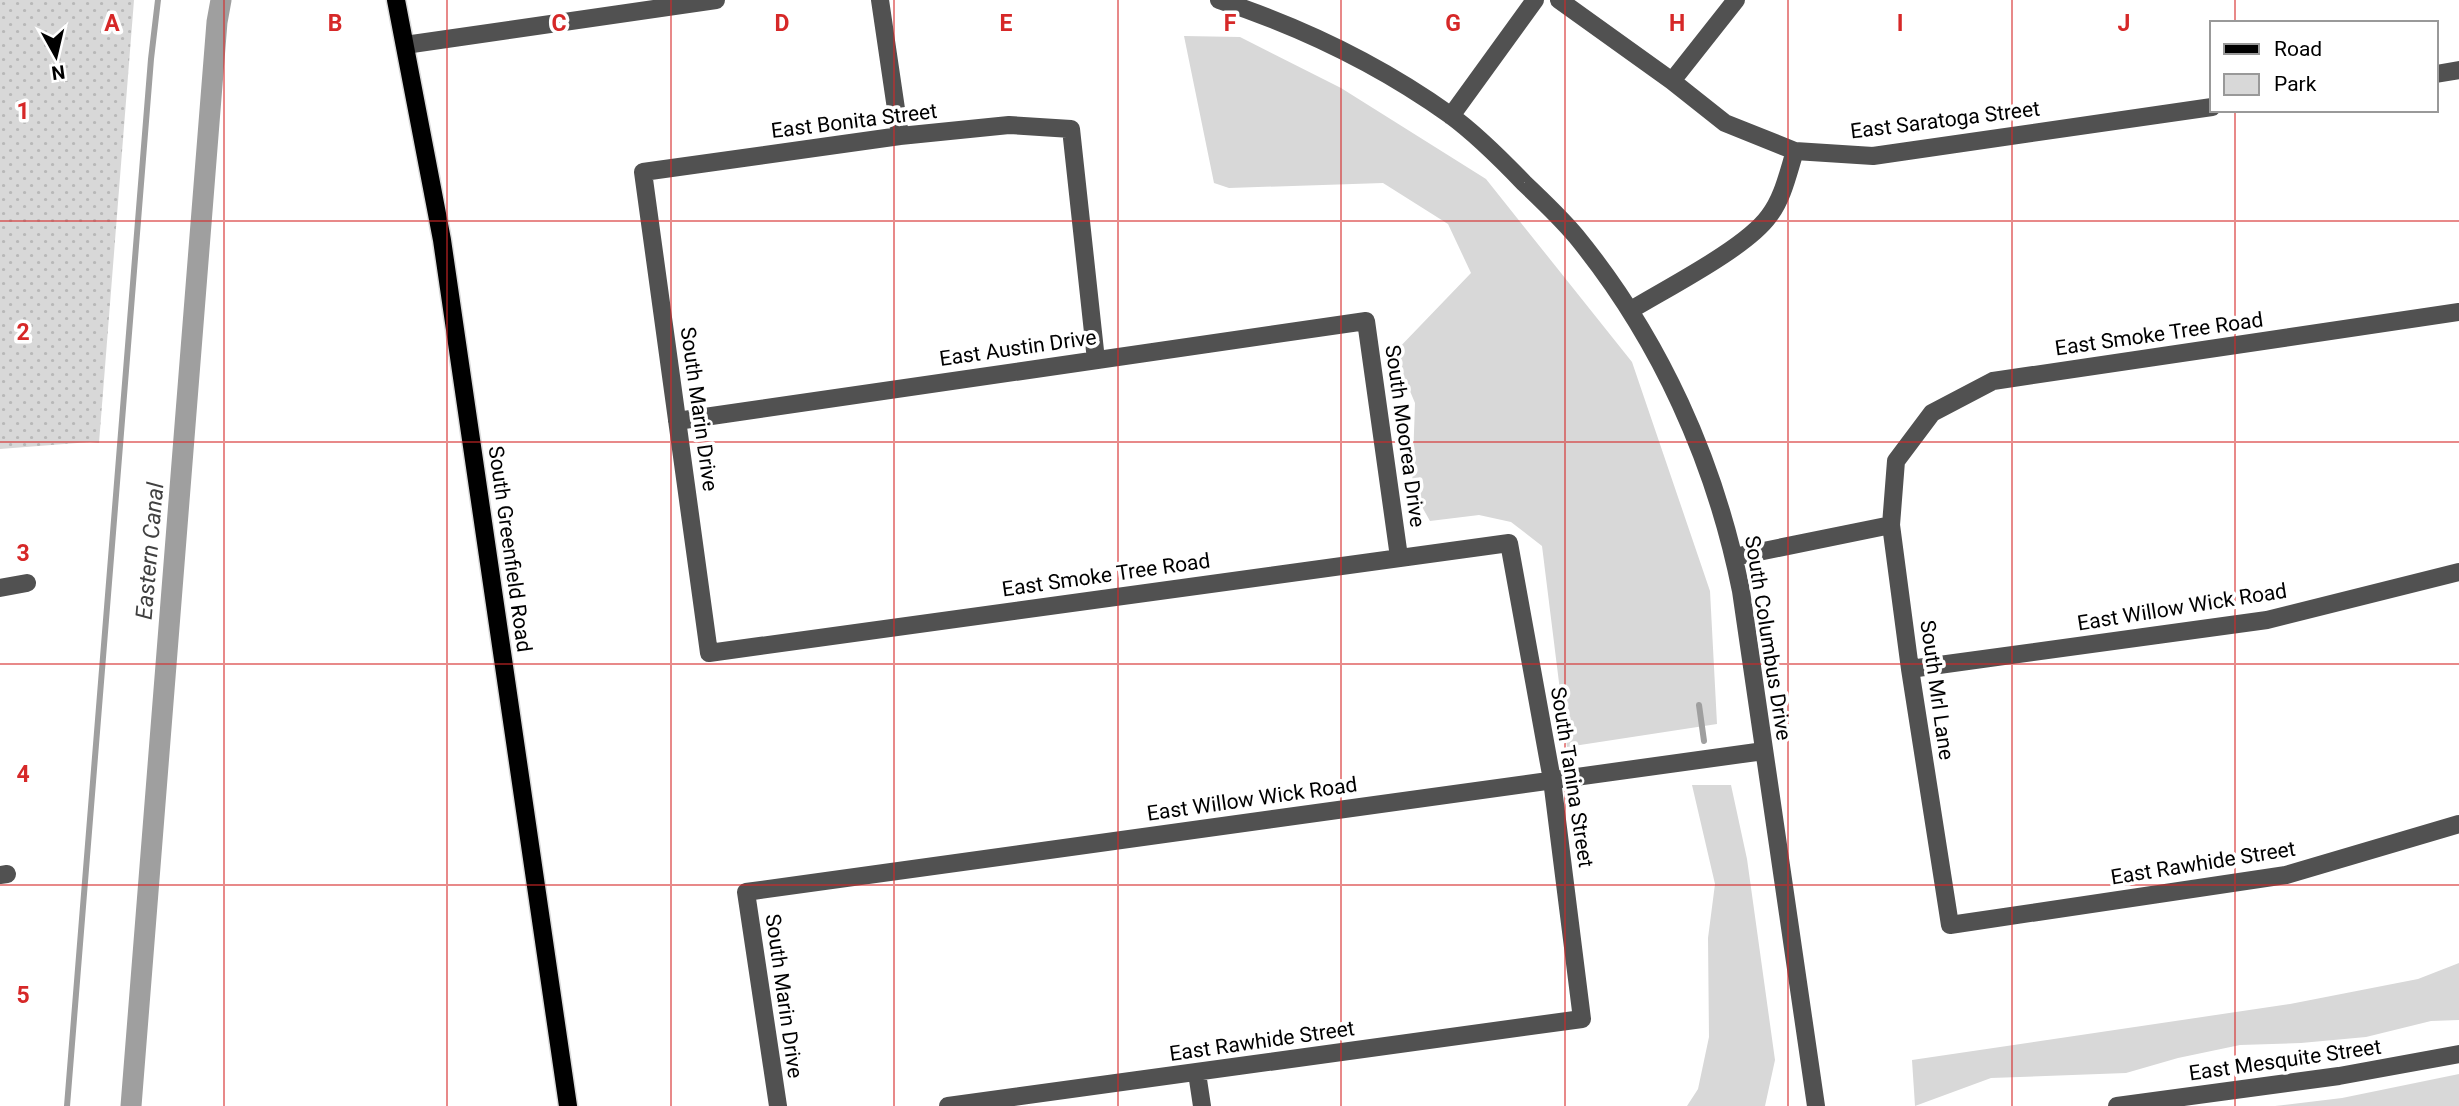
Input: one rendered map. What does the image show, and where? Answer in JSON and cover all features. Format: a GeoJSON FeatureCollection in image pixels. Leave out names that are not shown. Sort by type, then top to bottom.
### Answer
{"type":"FeatureCollection","features":[{"type":"Feature","properties":{"kind":"main road","name":"South Greenfield Road"},"geometry":{"type":"LineString","coordinates":[[396,0],[442,240],[568,1106]]}},
{"type":"Feature","properties":{"kind":"street"},"geometry":{"type":"LineString","coordinates":[[405,45],[716,0]]}},
{"type":"Feature","properties":{"kind":"street"},"geometry":{"type":"LineString","coordinates":[[880,0],[900,136]]}},
{"type":"Feature","properties":{"kind":"street","name":"South Columbus Drive"},"geometry":{"type":"LineString","coordinates":[[1219,0],[1253,11],[1351,54],[1451,116],[1507,166],[1574,233],[1631,310],[1685,410],[1720,506],[1741,591],[1816,1106]]}},
{"type":"Feature","properties":{"kind":"street"},"geometry":{"type":"LineString","coordinates":[[1451,116],[1535,0]]}},
{"type":"Feature","properties":{"kind":"street","name":"East Saratoga Street"},"geometry":{"type":"LineString","coordinates":[[1559,0],[1726,123],[1795,151],[1837,156],[1873,156],[2210,107]]}},
{"type":"Feature","properties":{"kind":"street"},"geometry":{"type":"LineString","coordinates":[[1672,81],[1735,0]]}},
{"type":"Feature","properties":{"kind":"street"},"geometry":{"type":"LineString","coordinates":[[2438,74],[2459,71]]}},
{"type":"Feature","properties":{"kind":"street","name":"East Bonita Street"},"geometry":{"type":"LineString","coordinates":[[643,172],[900,136],[1009,125],[1071,128],[1096,360]]}},
{"type":"Feature","properties":{"kind":"street"},"geometry":{"type":"LineString","coordinates":[[1631,310],[1749,236],[1769,217],[1782,190],[1795,151]]}},
{"type":"Feature","properties":{"kind":"street","name":"South Marin Drive"},"geometry":{"type":"LineString","coordinates":[[643,172],[709,653]]}},
{"type":"Feature","properties":{"kind":"street","name":"East Smoke Tree Road"},"geometry":{"type":"LineString","coordinates":[[1896,461],[1932,414],[1993,381],[2459,312]]}},
{"type":"Feature","properties":{"kind":"street","name":"East Austin Drive"},"geometry":{"type":"LineString","coordinates":[[677,421],[1366,321]]}},
{"type":"Feature","properties":{"kind":"street","name":"South Moorea Drive"},"geometry":{"type":"LineString","coordinates":[[1366,321],[1399,557]]}},
{"type":"Feature","properties":{"kind":"street","name":"South Mrl Lane"},"geometry":{"type":"LineString","coordinates":[[1896,461],[1891,524],[1910,669],[1950,925]]}},
{"type":"Feature","properties":{"kind":"street"},"geometry":{"type":"LineString","coordinates":[[1734,557],[1891,524]]}},
{"type":"Feature","properties":{"kind":"street","name":"East Smoke Tree Road"},"geometry":{"type":"LineString","coordinates":[[709,653],[1509,543]]}},
{"type":"Feature","properties":{"kind":"street","name":"South Tanina Street"},"geometry":{"type":"LineString","coordinates":[[1509,543],[1552,780],[1582,1019]]}},
{"type":"Feature","properties":{"kind":"street","name":"East Willow Wick Road"},"geometry":{"type":"LineString","coordinates":[[1910,669],[2267,620],[2459,572]]}},
{"type":"Feature","properties":{"kind":"street"},"geometry":{"type":"LineString","coordinates":[[0,588],[27,583]]}},
{"type":"Feature","properties":{"kind":"street","name":"East Willow Wick Road"},"geometry":{"type":"LineString","coordinates":[[746,892],[1764,751]]}},
{"type":"Feature","properties":{"kind":"street","name":"East Rawhide Street"},"geometry":{"type":"LineString","coordinates":[[1950,925],[2286,876],[2459,824]]}},
{"type":"Feature","properties":{"kind":"street","name":"South Marin Drive"},"geometry":{"type":"LineString","coordinates":[[746,892],[778,1106]]}},
{"type":"Feature","properties":{"kind":"street","name":"East Rawhide Street"},"geometry":{"type":"LineString","coordinates":[[948,1106],[1582,1019]]}},
{"type":"Feature","properties":{"kind":"street","name":"East Mesquite Street"},"geometry":{"type":"LineString","coordinates":[[2117,1106],[2224,1099],[2459,1054]]}},
{"type":"Feature","properties":{"kind":"street"},"geometry":{"type":"LineString","coordinates":[[1197,1073],[1202,1106]]}},
{"type":"Feature","properties":{"kind":"green space"},"geometry":{"type":"Polygon","coordinates":[[[0,0],[134,0],[99,443],[0,449],[0,0]]]}},
{"type":"Feature","properties":{"kind":"green space"},"geometry":{"type":"Polygon","coordinates":[[[1184,36],[1240,37],[1341,88],[1486,179],[1632,362],[1710,591],[1717,724],[1567,747],[1542,546],[1511,522],[1479,515],[1430,521],[1412,489],[1415,403],[1394,353],[1471,273],[1448,224],[1383,183],[1229,188],[1214,183],[1184,36]]]}},
{"type":"Feature","properties":{"kind":"green space"},"geometry":{"type":"Polygon","coordinates":[[[1692,785],[1731,785],[1747,859],[1775,1060],[1765,1106],[1687,1106],[1698,1089],[1709,1037],[1708,938],[1715,884],[1692,785]]]}},
{"type":"Feature","properties":{"kind":"green space"},"geometry":{"type":"Polygon","coordinates":[[[2459,963],[2459,1020],[2431,1021],[2366,1037],[2240,1045],[2178,1058],[2126,1073],[1991,1078],[1915,1106],[1912,1060],[2290,1004],[2418,979],[2459,963]]]}},
{"type":"Feature","properties":{"kind":"green space"},"geometry":{"type":"Polygon","coordinates":[[[2459,1074],[2459,1106],[2275,1106],[2342,1098],[2459,1074]]]}},
{"type":"Feature","properties":{"kind":"waterway"},"geometry":{"type":"LineString","coordinates":[[67,1106],[151,59],[158,0]]}},
{"type":"Feature","properties":{"kind":"waterway","name":"Eastern Canal"},"geometry":{"type":"LineString","coordinates":[[131,1106],[217,22],[221,0]]}},
{"type":"Feature","properties":{"kind":"waterway"},"geometry":{"type":"LineString","coordinates":[[1699,705],[1704,741]]}}]}
